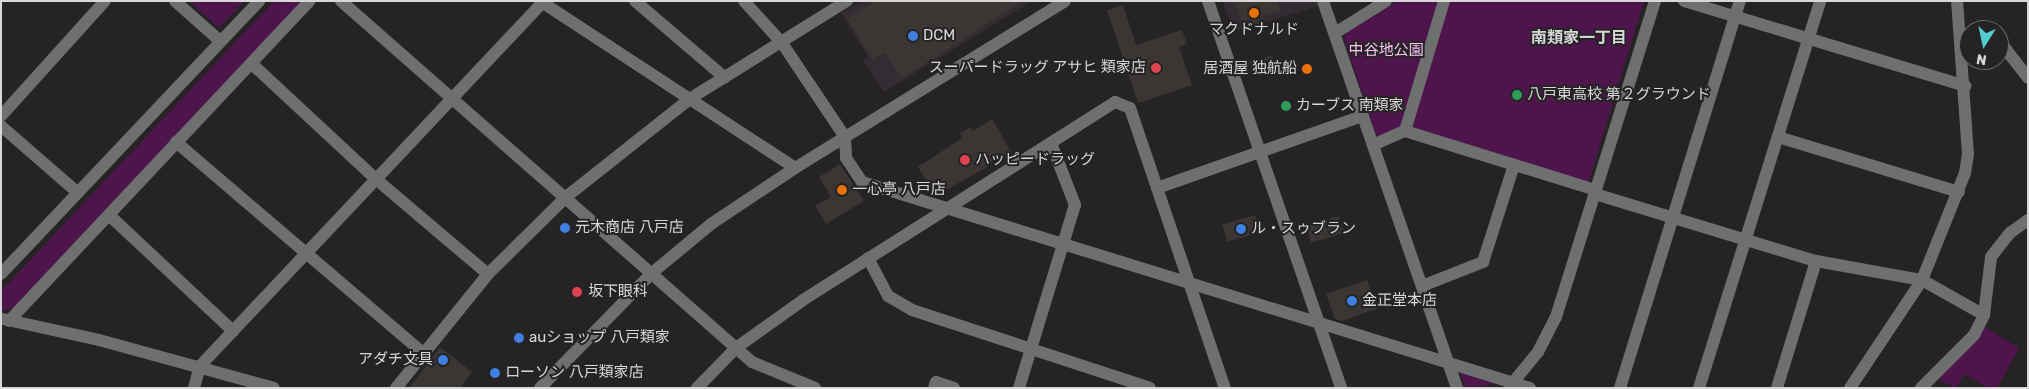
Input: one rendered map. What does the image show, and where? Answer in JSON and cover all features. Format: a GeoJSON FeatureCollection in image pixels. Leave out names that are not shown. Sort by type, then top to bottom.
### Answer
{"type":"FeatureCollection","features":[{"type":"Feature","properties":{"kind":"street"},"geometry":{"type":"LineString","coordinates":[[1,116],[104,1]]}},
{"type":"Feature","properties":{"kind":"street"},"geometry":{"type":"LineString","coordinates":[[175,1],[220,41]]}},
{"type":"Feature","properties":{"kind":"street"},"geometry":{"type":"LineString","coordinates":[[1,274],[259,1]]}},
{"type":"Feature","properties":{"kind":"street"},"geometry":{"type":"LineString","coordinates":[[5,320],[109,215],[310,1]]}},
{"type":"Feature","properties":{"kind":"street"},"geometry":{"type":"LineString","coordinates":[[341,1],[736,348],[776,375],[815,388]]}},
{"type":"Feature","properties":{"kind":"street"},"geometry":{"type":"LineString","coordinates":[[636,1],[725,78]]}},
{"type":"Feature","properties":{"kind":"street"},"geometry":{"type":"LineString","coordinates":[[744,1],[782,44],[845,137],[846,158],[862,182],[1065,246],[1448,362],[1511,385],[1530,388]]}},
{"type":"Feature","properties":{"kind":"street"},"geometry":{"type":"LineString","coordinates":[[540,388],[652,273],[711,224],[795,168],[1065,1]]}},
{"type":"Feature","properties":{"kind":"street"},"geometry":{"type":"LineString","coordinates":[[1208,1],[1341,388]]}},
{"type":"Feature","properties":{"kind":"street"},"geometry":{"type":"LineString","coordinates":[[1323,1],[1456,388]]}},
{"type":"Feature","properties":{"kind":"street"},"geometry":{"type":"LineString","coordinates":[[1334,33],[1386,1]]}},
{"type":"Feature","properties":{"kind":"street"},"geometry":{"type":"LineString","coordinates":[[1405,131],[1444,1]]}},
{"type":"Feature","properties":{"kind":"street"},"geometry":{"type":"LineString","coordinates":[[1511,385],[1538,352],[1556,317],[1655,1]]}},
{"type":"Feature","properties":{"kind":"street"},"geometry":{"type":"LineString","coordinates":[[1684,1],[1964,86]]}},
{"type":"Feature","properties":{"kind":"street"},"geometry":{"type":"LineString","coordinates":[[1620,388],[1740,1]]}},
{"type":"Feature","properties":{"kind":"street"},"geometry":{"type":"LineString","coordinates":[[1699,388],[1820,1]]}},
{"type":"Feature","properties":{"kind":"street"},"geometry":{"type":"LineString","coordinates":[[1850,388],[1922,280],[1958,192],[1968,154],[1957,1]]}},
{"type":"Feature","properties":{"kind":"street"},"geometry":{"type":"LineString","coordinates":[[194,388],[200,366],[306,252],[454,99],[542,2],[795,168]]}},
{"type":"Feature","properties":{"kind":"street"},"geometry":{"type":"LineString","coordinates":[[396,388],[422,352],[488,274],[566,197],[691,98],[782,44],[843,2]]}},
{"type":"Feature","properties":{"kind":"street"},"geometry":{"type":"LineString","coordinates":[[2009,53],[2028,78]]}},
{"type":"Feature","properties":{"kind":"street"},"geometry":{"type":"LineString","coordinates":[[252,64],[377,180],[488,274]]}},
{"type":"Feature","properties":{"kind":"street"},"geometry":{"type":"LineString","coordinates":[[697,388],[736,348],[945,208],[1115,102],[1126,104],[1157,188],[1187,282],[1225,388]]}},
{"type":"Feature","properties":{"kind":"street"},"geometry":{"type":"LineString","coordinates":[[1157,188],[1363,116]]}},
{"type":"Feature","properties":{"kind":"street"},"geometry":{"type":"LineString","coordinates":[[1,126],[77,192]]}},
{"type":"Feature","properties":{"kind":"street"},"geometry":{"type":"LineString","coordinates":[[1373,145],[1405,131],[1816,262],[1922,280],[1984,315]]}},
{"type":"Feature","properties":{"kind":"street"},"geometry":{"type":"LineString","coordinates":[[1778,136],[1958,192]]}},
{"type":"Feature","properties":{"kind":"street"},"geometry":{"type":"LineString","coordinates":[[176,142],[422,352]]}},
{"type":"Feature","properties":{"kind":"street"},"geometry":{"type":"LineString","coordinates":[[1019,388],[1065,246],[1075,206],[1051,143]]}},
{"type":"Feature","properties":{"kind":"street"},"geometry":{"type":"LineString","coordinates":[[1422,286],[1483,262],[1514,165]]}},
{"type":"Feature","properties":{"kind":"street"},"geometry":{"type":"LineString","coordinates":[[109,215],[233,331]]}},
{"type":"Feature","properties":{"kind":"street"},"geometry":{"type":"LineString","coordinates":[[1921,388],[1974,335],[1984,315],[1991,257],[2010,233],[2028,220]]}},
{"type":"Feature","properties":{"kind":"street"},"geometry":{"type":"LineString","coordinates":[[868,258],[888,296],[912,310],[1150,388]]}},
{"type":"Feature","properties":{"kind":"street"},"geometry":{"type":"LineString","coordinates":[[1777,388],[1816,262]]}},
{"type":"Feature","properties":{"kind":"street"},"geometry":{"type":"LineString","coordinates":[[5,320],[200,366],[274,388]]}},
{"type":"Feature","properties":{"kind":"street"},"geometry":{"type":"LineString","coordinates":[[934,388],[936,382],[954,388]]}},
{"type":"Feature","properties":{"kind":"shaded area","name":"DCM"},"geometry":{"type":"Polygon","coordinates":[[[862,1],[1032,1],[884,92],[863,61],[868,57],[841,13],[862,1]]]}},
{"type":"Feature","properties":{"kind":"shaded area"},"geometry":{"type":"Polygon","coordinates":[[[1223,1],[1317,1],[1318,6],[1233,32],[1223,1]]]}},
{"type":"Feature","properties":{"kind":"green space"},"geometry":{"type":"Polygon","coordinates":[[[189,1],[244,1],[219,28],[189,1]]]}},
{"type":"Feature","properties":{"kind":"green space"},"geometry":{"type":"Polygon","coordinates":[[[274,1],[302,1],[13,308],[1,311],[1,291],[274,1]]]}},
{"type":"Feature","properties":{"kind":"green space","name":"中谷地公園"},"geometry":{"type":"Polygon","coordinates":[[[1398,1],[1439,1],[1400,127],[1381,137],[1376,134],[1344,39],[1347,32],[1398,1]]]}},
{"type":"Feature","properties":{"kind":"green space","name":"八戸東高校 第２グラウンド"},"geometry":{"type":"Polygon","coordinates":[[[1449,1],[1644,1],[1588,184],[1410,127],[1449,1]]]}},
{"type":"Feature","properties":{"kind":"green space"},"geometry":{"type":"Polygon","coordinates":[[[1983,326],[2019,348],[1997,388],[1988,388],[1964,374],[1956,388],[1935,378],[1983,326]]]}},
{"type":"Feature","properties":{"kind":"green space"},"geometry":{"type":"Polygon","coordinates":[[[1460,373],[1496,384],[1466,388],[1460,373]]]}},
{"type":"Feature","properties":{"kind":"building","name":"DCM"},"geometry":{"type":"Polygon","coordinates":[[[875,1],[1023,1],[902,78],[885,53],[873,60],[847,19],[875,1]]]}},
{"type":"Feature","properties":{"kind":"building","name":"マクドナルド"},"geometry":{"type":"Polygon","coordinates":[[[1234,1],[1278,1],[1280,10],[1259,17],[1262,24],[1253,26],[1251,19],[1241,22],[1234,1]]]}},
{"type":"Feature","properties":{"kind":"building","name":"スーパードラッグ アサヒ 類家店"},"geometry":{"type":"Polygon","coordinates":[[[1123,5],[1136,45],[1182,30],[1187,44],[1179,47],[1192,85],[1138,103],[1107,10],[1123,5]]]}},
{"type":"Feature","properties":{"kind":"building"},"geometry":{"type":"Polygon","coordinates":[[[1272,55],[1275,65],[1252,72],[1249,62],[1272,55]]]}},
{"type":"Feature","properties":{"kind":"building","name":"ハッピードラッグ"},"geometry":{"type":"Polygon","coordinates":[[[992,119],[1012,153],[936,196],[918,167],[962,138],[960,134],[970,127],[973,131],[992,119]]]}},
{"type":"Feature","properties":{"kind":"building","name":"一心亭 八戸店"},"geometry":{"type":"Polygon","coordinates":[[[840,164],[864,201],[826,224],[815,206],[831,197],[819,177],[840,164]]]}},
{"type":"Feature","properties":{"kind":"building","name":"ル・スゥブラン"},"geometry":{"type":"Polygon","coordinates":[[[1255,215],[1260,232],[1227,242],[1222,224],[1255,215]]]}},
{"type":"Feature","properties":{"kind":"building"},"geometry":{"type":"Polygon","coordinates":[[[1339,216],[1344,233],[1311,243],[1306,225],[1339,216]]]}},
{"type":"Feature","properties":{"kind":"building","name":"金正堂本店"},"geometry":{"type":"Polygon","coordinates":[[[1367,280],[1377,309],[1342,321],[1335,319],[1326,294],[1367,280]]]}},
{"type":"Feature","properties":{"kind":"building","name":"アダチ文具"},"geometry":{"type":"Polygon","coordinates":[[[440,347],[472,372],[460,388],[409,388],[440,347]]]}},
{"type":"Feature","properties":{"kind":"place","name":"マクドナルド"},"geometry":{"type":"Point","coordinates":[1254,13]}},
{"type":"Feature","properties":{"kind":"place","name":"DCM"},"geometry":{"type":"Point","coordinates":[913,36]}},
{"type":"Feature","properties":{"kind":"place","name":"スーパードラッグ アサヒ 類家店"},"geometry":{"type":"Point","coordinates":[1156,68]}},
{"type":"Feature","properties":{"kind":"place","name":"居酒屋 独航船"},"geometry":{"type":"Point","coordinates":[1307,69]}},
{"type":"Feature","properties":{"kind":"place","name":"八戸東高校 第２グラウンド"},"geometry":{"type":"Point","coordinates":[1517,95]}},
{"type":"Feature","properties":{"kind":"place","name":"カーブス 南類家"},"geometry":{"type":"Point","coordinates":[1286,106]}},
{"type":"Feature","properties":{"kind":"place","name":"ハッピードラッグ"},"geometry":{"type":"Point","coordinates":[965,160]}},
{"type":"Feature","properties":{"kind":"place","name":"一心亭 八戸店"},"geometry":{"type":"Point","coordinates":[842,190]}},
{"type":"Feature","properties":{"kind":"place","name":"元木商店 八戸店"},"geometry":{"type":"Point","coordinates":[565,228]}},
{"type":"Feature","properties":{"kind":"place","name":"ル・スゥブラン"},"geometry":{"type":"Point","coordinates":[1241,229]}},
{"type":"Feature","properties":{"kind":"place","name":"坂下眼科"},"geometry":{"type":"Point","coordinates":[577,292]}},
{"type":"Feature","properties":{"kind":"place","name":"金正堂本店"},"geometry":{"type":"Point","coordinates":[1352,301]}},
{"type":"Feature","properties":{"kind":"place","name":"auショップ 八戸類家"},"geometry":{"type":"Point","coordinates":[519,338]}},
{"type":"Feature","properties":{"kind":"place","name":"アダチ文具"},"geometry":{"type":"Point","coordinates":[443,360]}},
{"type":"Feature","properties":{"kind":"place","name":"ローソン 八戸類家店"},"geometry":{"type":"Point","coordinates":[495,373]}},
{"type":"Feature","properties":{"kind":"district","name":"南類家一丁目"},"geometry":{"type":"Point","coordinates":[1579,38]}}]}
